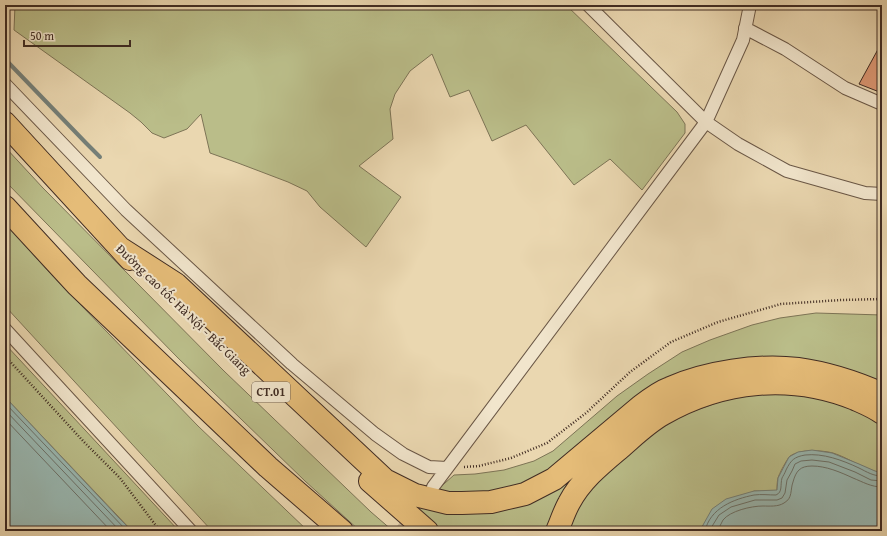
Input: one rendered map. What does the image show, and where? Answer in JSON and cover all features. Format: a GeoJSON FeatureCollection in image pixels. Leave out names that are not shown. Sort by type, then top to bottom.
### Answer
{"type":"FeatureCollection","features":[{"type":"Feature","properties":{"kind":"highway","name":"Đường cao tốc Hà Nội - Bắc Giang"},"geometry":{"type":"LineString","coordinates":[[5,123],[135,264],[306,425],[427,531]]}},
{"type":"Feature","properties":{"kind":"highway"},"geometry":{"type":"LineString","coordinates":[[5,207],[77,285],[268,467],[342,531]]}},
{"type":"Feature","properties":{"kind":"highway"},"geometry":{"type":"LineString","coordinates":[[120,248],[176,284],[385,480],[415,495],[448,503],[491,502],[525,494],[554,479],[641,406],[657,395],[669,388],[706,376],[753,368],[774,367],[798,369],[835,377],[882,394]]}},
{"type":"Feature","properties":{"kind":"highway"},"geometry":{"type":"LineString","coordinates":[[77,285],[130,353],[262,478],[322,531]]}},
{"type":"Feature","properties":{"kind":"highway"},"geometry":{"type":"LineString","coordinates":[[557,531],[569,503],[587,477],[596,468],[649,423],[676,407],[696,399],[724,390],[751,385],[786,383],[802,384],[842,394],[860,401],[882,413]]}},
{"type":"Feature","properties":{"kind":"street"},"geometry":{"type":"LineString","coordinates":[[588,5],[706,122],[738,144],[787,171],[865,193],[882,194]]}},
{"type":"Feature","properties":{"kind":"street"},"geometry":{"type":"LineString","coordinates":[[433,487],[706,122],[743,40],[750,5]]}},
{"type":"Feature","properties":{"kind":"street"},"geometry":{"type":"LineString","coordinates":[[745,28],[785,49],[845,88],[882,104]]}},
{"type":"Feature","properties":{"kind":"street"},"geometry":{"type":"LineString","coordinates":[[5,84],[126,210],[292,364],[375,434],[403,454],[429,467],[446,468]]}},
{"type":"Feature","properties":{"kind":"street"},"geometry":{"type":"LineString","coordinates":[[5,329],[192,531]]}},
{"type":"Feature","properties":{"kind":"path"},"geometry":{"type":"LineString","coordinates":[[446,468],[479,466],[511,458],[547,443],[586,413],[630,372],[671,342],[718,322],[781,304],[882,299]]}},
{"type":"Feature","properties":{"kind":"path"},"geometry":{"type":"LineString","coordinates":[[5,356],[84,442],[120,478],[160,531]]}},
{"type":"Feature","properties":{"kind":"green space"},"geometry":{"type":"Polygon","coordinates":[[[15,5],[566,5],[677,112],[685,124],[685,133],[642,190],[610,159],[574,185],[526,125],[492,141],[469,90],[450,97],[432,54],[410,71],[395,94],[390,109],[393,139],[359,166],[401,197],[366,247],[320,207],[307,191],[288,182],[210,153],[201,114],[187,129],[164,138],[152,133],[130,113],[14,30],[15,5]]]}},
{"type":"Feature","properties":{"kind":"green space"},"geometry":{"type":"Polygon","coordinates":[[[5,147],[43,188],[224,371],[371,512],[393,531],[360,531],[305,481],[178,358],[5,181],[5,147]]]}},
{"type":"Feature","properties":{"kind":"green space"},"geometry":{"type":"Polygon","coordinates":[[[5,223],[49,272],[198,426],[308,531],[212,531],[5,306],[5,223]]]}},
{"type":"Feature","properties":{"kind":"green space"},"geometry":{"type":"Polygon","coordinates":[[[816,313],[882,315],[882,386],[797,359],[551,475],[486,496],[436,491],[454,475],[504,470],[534,461],[553,451],[617,396],[682,352],[752,325],[780,318],[816,313]]]}},
{"type":"Feature","properties":{"kind":"green space"},"geometry":{"type":"Polygon","coordinates":[[[5,344],[179,531],[132,531],[5,397],[5,344]]]}},
{"type":"Feature","properties":{"kind":"green space"},"geometry":{"type":"Polygon","coordinates":[[[773,393],[795,393],[836,402],[882,422],[882,473],[869,469],[833,453],[823,451],[799,452],[790,456],[785,463],[778,478],[777,491],[754,491],[703,525],[701,531],[567,531],[573,514],[598,477],[646,438],[669,423],[691,412],[719,402],[744,396],[773,393]]]}},
{"type":"Feature","properties":{"kind":"green space"},"geometry":{"type":"Polygon","coordinates":[[[573,476],[575,479],[550,531],[437,531],[402,500],[435,508],[573,476]]]}},
{"type":"Feature","properties":{"kind":"water"},"geometry":{"type":"Polygon","coordinates":[[[5,397],[119,518],[132,531],[5,531],[5,397]]]}},
{"type":"Feature","properties":{"kind":"water"},"geometry":{"type":"Polygon","coordinates":[[[812,450],[832,453],[882,473],[882,531],[701,531],[712,509],[726,499],[754,491],[777,490],[778,478],[789,457],[798,452],[812,450]]]}},
{"type":"Feature","properties":{"kind":"building"},"geometry":{"type":"Polygon","coordinates":[[[882,42],[882,93],[859,84],[882,42]]]}},
{"type":"Feature","properties":{"kind":"waterway"},"geometry":{"type":"LineString","coordinates":[[5,59],[100,157]]}},
{"type":"Feature","properties":{"kind":"tunnel"},"geometry":{"type":"LineString","coordinates":[[401,531],[414,513]]}}]}
